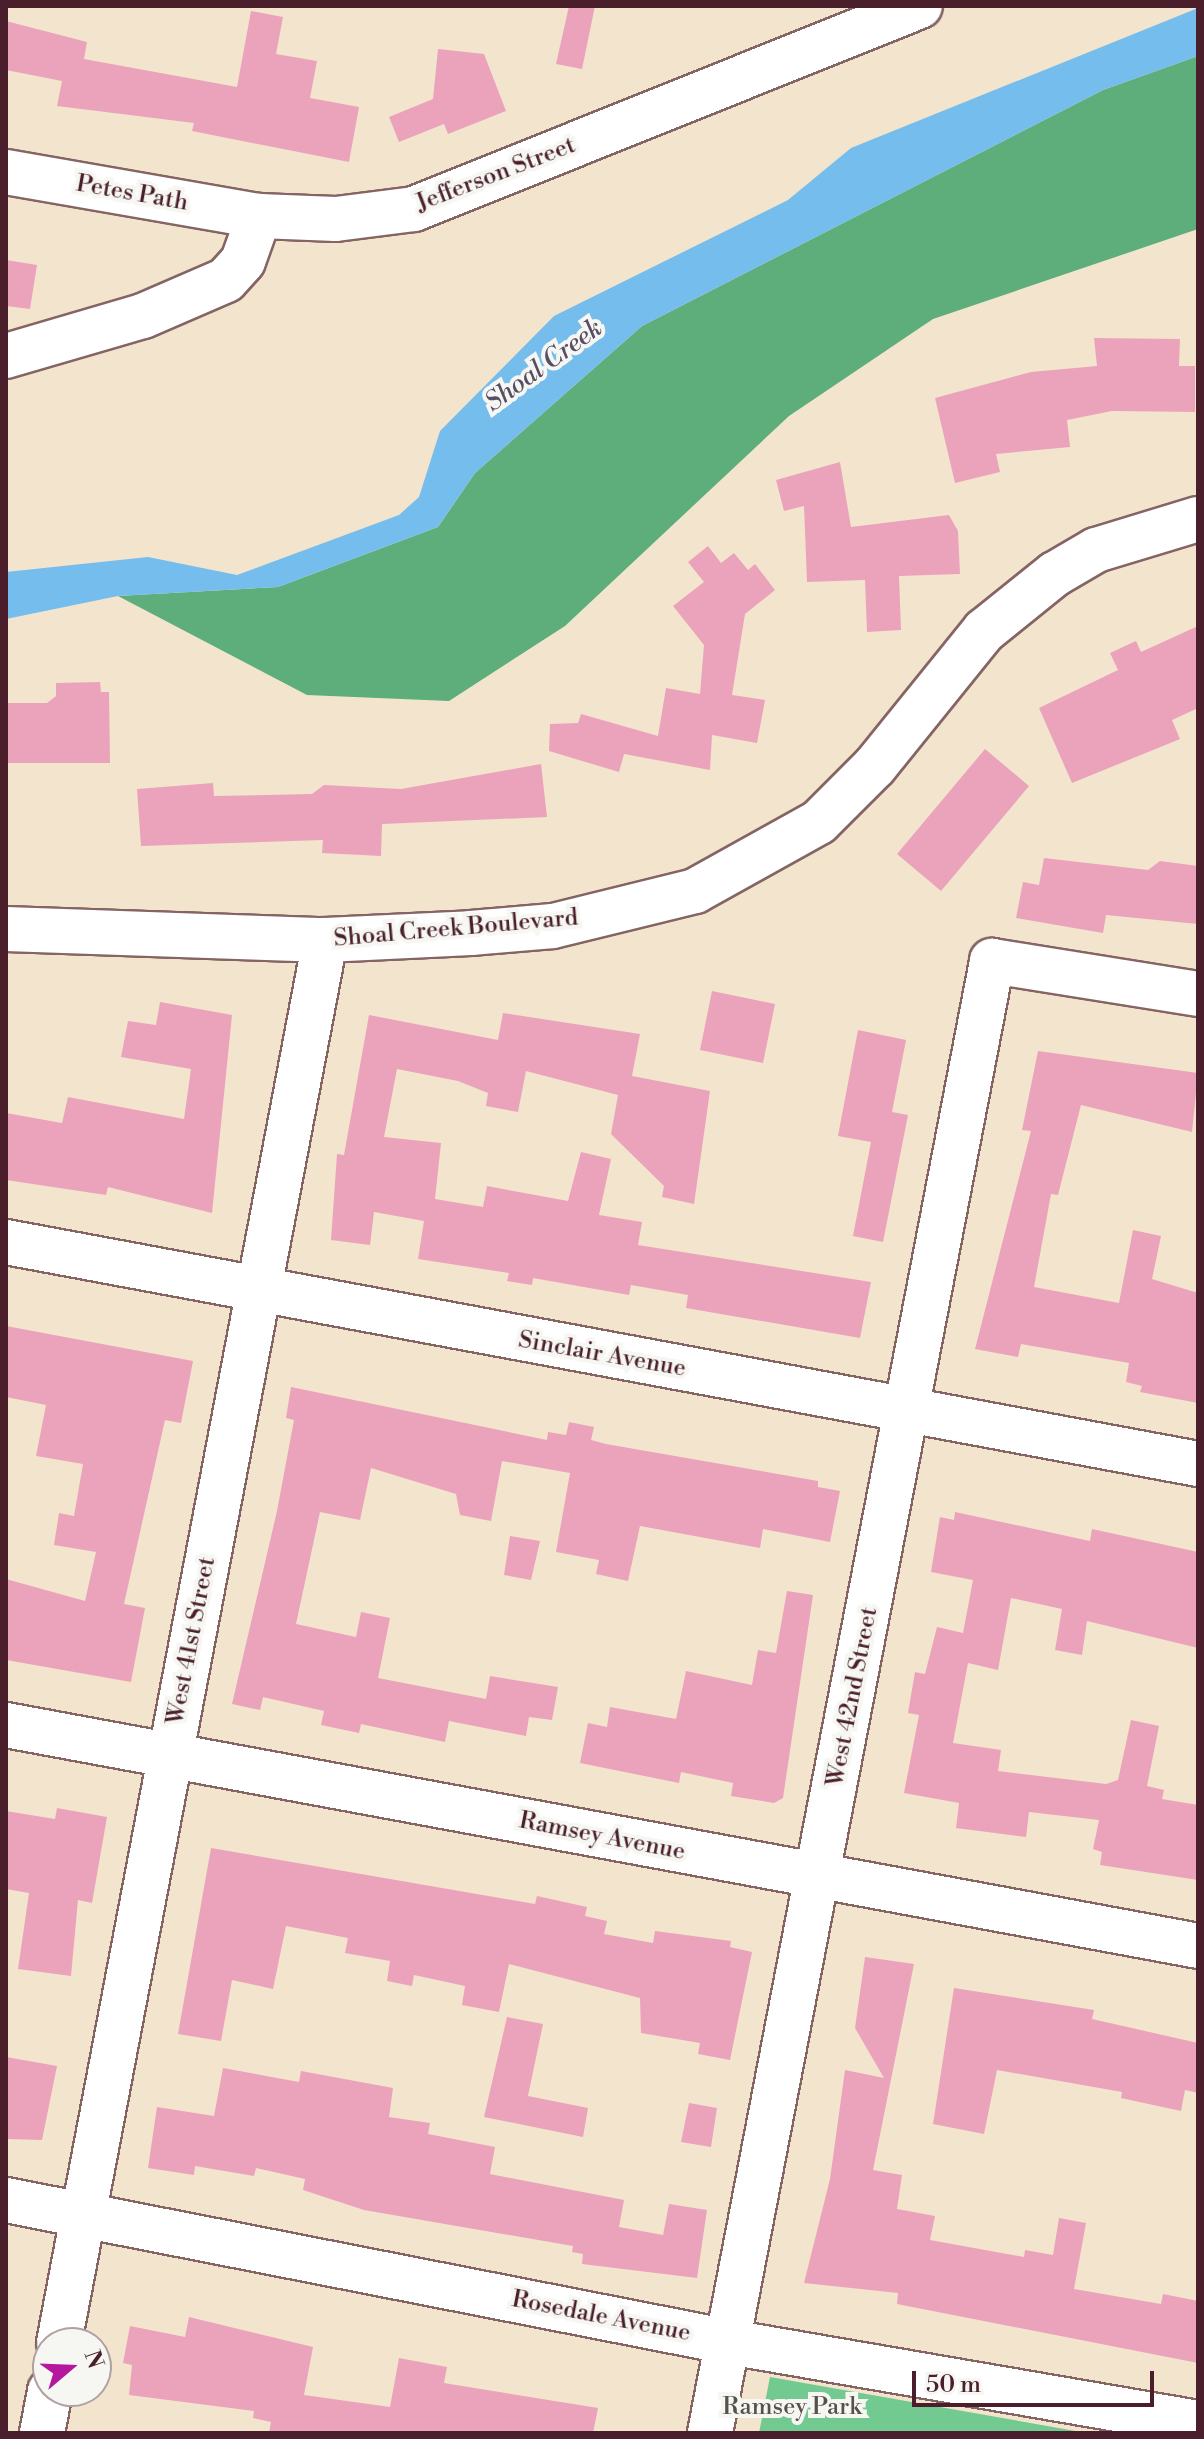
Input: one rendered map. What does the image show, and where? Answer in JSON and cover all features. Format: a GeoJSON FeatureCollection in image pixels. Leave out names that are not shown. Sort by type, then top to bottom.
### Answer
{"type":"FeatureCollection","features":[{"type":"Feature","properties":{"kind":"street","name":"Jefferson Street"},"geometry":{"type":"LineString","coordinates":[[259,216],[336,219],[414,209],[920,6]]}},
{"type":"Feature","properties":{"kind":"street","name":"Petes Path"},"geometry":{"type":"LineString","coordinates":[[6,172],[259,216]]}},
{"type":"Feature","properties":{"kind":"street"},"geometry":{"type":"LineString","coordinates":[[6,356],[143,316],[226,280],[243,261],[259,216]]}},
{"type":"Feature","properties":{"kind":"street","name":"Shoal Creek Boulevard"},"geometry":{"type":"LineString","coordinates":[[6,929],[325,940],[553,926],[695,891],[735,872],[850,794],[984,631],[1033,590],[1096,550],[1198,519]]}},
{"type":"Feature","properties":{"kind":"street","name":"West 41st Street"},"geometry":{"type":"LineString","coordinates":[[62,2327],[325,940]]}},
{"type":"Feature","properties":{"kind":"street","name":"West 42nd Street"},"geometry":{"type":"LineString","coordinates":[[710,2433],[909,1412],[992,961],[1198,994]]}},
{"type":"Feature","properties":{"kind":"street","name":"Sinclair Avenue"},"geometry":{"type":"LineString","coordinates":[[6,1242],[260,1292],[1198,1464]]}},
{"type":"Feature","properties":{"kind":"street","name":"Ramsey Avenue"},"geometry":{"type":"LineString","coordinates":[[6,1725],[818,1879],[1198,1946]]}},
{"type":"Feature","properties":{"kind":"street","name":"Rosedale Avenue"},"geometry":{"type":"LineString","coordinates":[[6,2200],[729,2342],[1198,2423]]}},
{"type":"Feature","properties":{"kind":"street"},"geometry":{"type":"LineString","coordinates":[[42,2433],[47,2407]]}},
{"type":"Feature","properties":{"kind":"green space"},"geometry":{"type":"Polygon","coordinates":[[[1198,56],[1198,229],[933,319],[789,416],[565,626],[449,701],[307,695],[118,596],[278,587],[438,527],[475,473],[642,326],[1103,90],[1198,56]]]}},
{"type":"Feature","properties":{"kind":"green space","name":"Ramsey Park"},"geometry":{"type":"Polygon","coordinates":[[[770,2377],[1087,2433],[759,2433],[770,2377]]]}},
{"type":"Feature","properties":{"kind":"water","name":"Shoal Creek"},"geometry":{"type":"Polygon","coordinates":[[[1198,8],[1198,56],[1103,90],[642,326],[475,473],[438,527],[278,587],[118,596],[6,619],[6,572],[148,557],[237,575],[399,515],[419,497],[440,431],[554,316],[788,200],[851,148],[1198,8]]]}},
{"type":"Feature","properties":{"kind":"building"},"geometry":{"type":"Polygon","coordinates":[[[569,6],[595,6],[582,69],[556,64],[569,6]]]}},
{"type":"Feature","properties":{"kind":"building"},"geometry":{"type":"Polygon","coordinates":[[[251,11],[283,17],[276,54],[317,61],[310,98],[359,107],[349,162],[192,131],[194,123],[57,106],[62,81],[6,70],[6,21],[87,42],[84,59],[237,87],[251,11]]]}},
{"type":"Feature","properties":{"kind":"building"},"geometry":{"type":"Polygon","coordinates":[[[438,49],[484,54],[506,111],[448,134],[444,124],[399,142],[389,117],[433,99],[438,49]]]}},
{"type":"Feature","properties":{"kind":"building"},"geometry":{"type":"Polygon","coordinates":[[[6,260],[37,265],[30,309],[6,306],[6,260]]]}},
{"type":"Feature","properties":{"kind":"building"},"geometry":{"type":"Polygon","coordinates":[[[1094,338],[1180,339],[1179,366],[1195,366],[1195,412],[1112,411],[1067,420],[1070,447],[996,454],[1000,472],[955,483],[935,398],[1031,372],[1097,366],[1094,338]]]}},
{"type":"Feature","properties":{"kind":"building"},"geometry":{"type":"Polygon","coordinates":[[[840,462],[851,527],[949,515],[958,531],[960,574],[899,576],[901,630],[867,632],[865,580],[807,582],[804,506],[784,511],[776,480],[840,462]]]}},
{"type":"Feature","properties":{"kind":"building"},"geometry":{"type":"Polygon","coordinates":[[[708,546],[721,563],[734,553],[748,570],[755,564],[775,590],[745,614],[732,695],[765,700],[757,743],[712,735],[710,770],[624,754],[619,772],[549,751],[550,724],[578,723],[581,714],[658,736],[666,688],[700,694],[704,645],[673,606],[704,582],[688,562],[708,546]]]}},
{"type":"Feature","properties":{"kind":"building"},"geometry":{"type":"Polygon","coordinates":[[[1198,626],[1198,708],[1172,720],[1180,739],[1072,783],[1039,708],[1118,670],[1110,653],[1136,641],[1141,652],[1198,626]]]}},
{"type":"Feature","properties":{"kind":"building"},"geometry":{"type":"Polygon","coordinates":[[[100,682],[101,692],[109,692],[110,763],[6,763],[6,703],[47,703],[56,696],[56,683],[100,682]]]}},
{"type":"Feature","properties":{"kind":"building"},"geometry":{"type":"Polygon","coordinates":[[[985,749],[1029,786],[941,891],[897,854],[985,749]]]}},
{"type":"Feature","properties":{"kind":"building"},"geometry":{"type":"Polygon","coordinates":[[[541,764],[547,817],[382,824],[381,856],[322,853],[323,840],[141,846],[137,789],[213,783],[214,796],[312,794],[324,785],[401,789],[541,764]]]}},
{"type":"Feature","properties":{"kind":"building"},"geometry":{"type":"Polygon","coordinates":[[[1044,858],[1148,870],[1160,861],[1198,866],[1198,924],[1106,915],[1103,933],[1016,918],[1023,882],[1039,885],[1044,858]]]}},
{"type":"Feature","properties":{"kind":"building"},"geometry":{"type":"Polygon","coordinates":[[[712,991],[775,1004],[763,1063],[700,1050],[712,991]]]}},
{"type":"Feature","properties":{"kind":"building"},"geometry":{"type":"Polygon","coordinates":[[[160,1002],[232,1015],[212,1213],[108,1187],[106,1195],[6,1180],[6,1113],[62,1123],[68,1097],[184,1119],[191,1069],[121,1057],[128,1021],[156,1025],[160,1002]]]}},
{"type":"Feature","properties":{"kind":"building"},"geometry":{"type":"Polygon","coordinates":[[[503,1013],[640,1034],[632,1076],[710,1091],[694,1204],[662,1197],[664,1186],[611,1134],[618,1095],[526,1071],[518,1112],[486,1106],[488,1093],[458,1081],[397,1069],[384,1137],[441,1143],[435,1199],[483,1207],[487,1186],[568,1201],[581,1152],[611,1159],[599,1215],[642,1222],[638,1245],[871,1282],[860,1338],[686,1308],[688,1295],[631,1285],[629,1295],[533,1278],[532,1285],[507,1281],[509,1273],[418,1259],[424,1221],[374,1212],[370,1245],[331,1240],[337,1154],[344,1155],[369,1015],[498,1040],[503,1013]]]}},
{"type":"Feature","properties":{"kind":"building"},"geometry":{"type":"Polygon","coordinates":[[[858,1030],[906,1040],[892,1112],[908,1115],[883,1242],[853,1236],[871,1142],[838,1136],[858,1030]]]}},
{"type":"Feature","properties":{"kind":"building"},"geometry":{"type":"Polygon","coordinates":[[[1038,1051],[1198,1073],[1192,1132],[1081,1105],[1058,1195],[1051,1194],[1034,1287],[1119,1303],[1133,1230],[1161,1236],[1152,1279],[1198,1293],[1198,1403],[1140,1392],[1142,1386],[1126,1382],[1129,1363],[1021,1344],[1018,1357],[975,1349],[1031,1131],[1022,1130],[1038,1051]]]}},
{"type":"Feature","properties":{"kind":"building"},"geometry":{"type":"Polygon","coordinates":[[[6,1326],[193,1361],[181,1423],[165,1420],[124,1604],[145,1608],[131,1682],[6,1660],[6,1579],[85,1601],[96,1552],[54,1545],[59,1513],[74,1516],[83,1464],[36,1456],[46,1405],[6,1397],[6,1326]]]}},
{"type":"Feature","properties":{"kind":"building"},"geometry":{"type":"Polygon","coordinates":[[[291,1387],[547,1440],[548,1432],[566,1435],[569,1422],[594,1427],[591,1440],[606,1444],[818,1481],[818,1487],[840,1491],[830,1542],[763,1529],[760,1548],[640,1526],[628,1581],[596,1574],[599,1560],[556,1552],[570,1473],[502,1461],[491,1521],[460,1515],[456,1494],[371,1468],[360,1520],[320,1512],[296,1624],[356,1637],[361,1612],[390,1618],[378,1678],[486,1699],[490,1676],[558,1687],[552,1720],[529,1717],[526,1736],[449,1721],[445,1742],[361,1724],[359,1733],[321,1725],[324,1711],[263,1697],[260,1710],[232,1704],[277,1511],[294,1420],[286,1418],[291,1387]]]}},
{"type":"Feature","properties":{"kind":"building"},"geometry":{"type":"Polygon","coordinates":[[[955,1512],[1090,1541],[1092,1529],[1198,1552],[1198,1648],[1087,1621],[1082,1655],[1055,1650],[1062,1609],[1011,1598],[998,1670],[968,1663],[953,1743],[1001,1750],[998,1771],[1106,1784],[1118,1780],[1131,1720],[1159,1726],[1147,1786],[1164,1790],[1162,1799],[1198,1805],[1198,1880],[1100,1865],[1102,1852],[1093,1849],[1099,1820],[1029,1812],[1026,1837],[956,1828],[959,1803],[904,1793],[919,1715],[908,1713],[915,1672],[925,1674],[937,1627],[963,1633],[973,1580],[931,1572],[940,1517],[954,1520],[955,1512]]]}},
{"type":"Feature","properties":{"kind":"building"},"geometry":{"type":"Polygon","coordinates":[[[510,1536],[540,1541],[531,1580],[504,1575],[510,1536]]]}},
{"type":"Feature","properties":{"kind":"building"},"geometry":{"type":"Polygon","coordinates":[[[787,1591],[813,1595],[783,1798],[774,1803],[731,1796],[733,1783],[681,1772],[679,1783],[580,1763],[588,1723],[607,1727],[610,1707],[676,1719],[686,1671],[752,1685],[758,1650],[776,1653],[787,1591]]]}},
{"type":"Feature","properties":{"kind":"building"},"geometry":{"type":"Polygon","coordinates":[[[57,1808],[107,1817],[92,1903],[78,1900],[71,1976],[18,1969],[29,1893],[6,1889],[6,1811],[55,1819],[57,1808]]]}},
{"type":"Feature","properties":{"kind":"building"},"geometry":{"type":"Polygon","coordinates":[[[211,1848],[535,1904],[537,1896],[587,1907],[585,1916],[607,1921],[604,1934],[653,1943],[655,1931],[731,1941],[730,1947],[752,1952],[730,2060],[698,2054],[700,2043],[641,2033],[640,1998],[509,1964],[499,2012],[462,2005],[465,1986],[414,1975],[412,1986],[387,1981],[390,1961],[345,1953],[348,1938],[286,1926],[273,1989],[232,1980],[221,2041],[178,2034],[211,1848]]]}},
{"type":"Feature","properties":{"kind":"building"},"geometry":{"type":"Polygon","coordinates":[[[865,1957],[914,1964],[873,2170],[902,2175],[897,2209],[935,2216],[930,2240],[1024,2257],[1025,2250],[1053,2255],[1059,2218],[1086,2223],[1074,2289],[1161,2304],[1163,2294],[1198,2301],[1198,2363],[897,2304],[898,2293],[804,2283],[830,2179],[845,2070],[884,2078],[855,2028],[865,1957]]]}},
{"type":"Feature","properties":{"kind":"building"},"geometry":{"type":"Polygon","coordinates":[[[954,1988],[1094,2010],[1092,2019],[1198,2043],[1198,2093],[1185,2090],[1181,2111],[1121,2098],[1122,2092],[997,2070],[984,2134],[933,2124],[954,1988]]]}},
{"type":"Feature","properties":{"kind":"building"},"geometry":{"type":"Polygon","coordinates":[[[507,2017],[543,2024],[528,2096],[588,2108],[583,2137],[484,2117],[507,2017]]]}},
{"type":"Feature","properties":{"kind":"building"},"geometry":{"type":"Polygon","coordinates":[[[6,2057],[57,2066],[42,2140],[6,2139],[6,2057]]]}},
{"type":"Feature","properties":{"kind":"building"},"geometry":{"type":"Polygon","coordinates":[[[223,2068],[299,2082],[301,2071],[393,2088],[389,2117],[430,2123],[428,2134],[495,2147],[490,2174],[624,2200],[619,2227],[663,2235],[669,2204],[707,2210],[697,2278],[582,2264],[583,2254],[572,2252],[573,2246],[364,2210],[303,2190],[305,2179],[256,2168],[254,2176],[195,2166],[194,2175],[148,2168],[157,2107],[214,2116],[223,2068]]]}},
{"type":"Feature","properties":{"kind":"building"},"geometry":{"type":"Polygon","coordinates":[[[689,2103],[717,2108],[711,2147],[681,2142],[689,2103]]]}},
{"type":"Feature","properties":{"kind":"building"},"geometry":{"type":"Polygon","coordinates":[[[189,2317],[313,2347],[304,2395],[390,2407],[399,2358],[447,2367],[444,2383],[598,2408],[593,2433],[269,2433],[271,2422],[253,2418],[254,2411],[129,2395],[132,2365],[123,2363],[130,2326],[185,2337],[189,2317]]]}}]}
